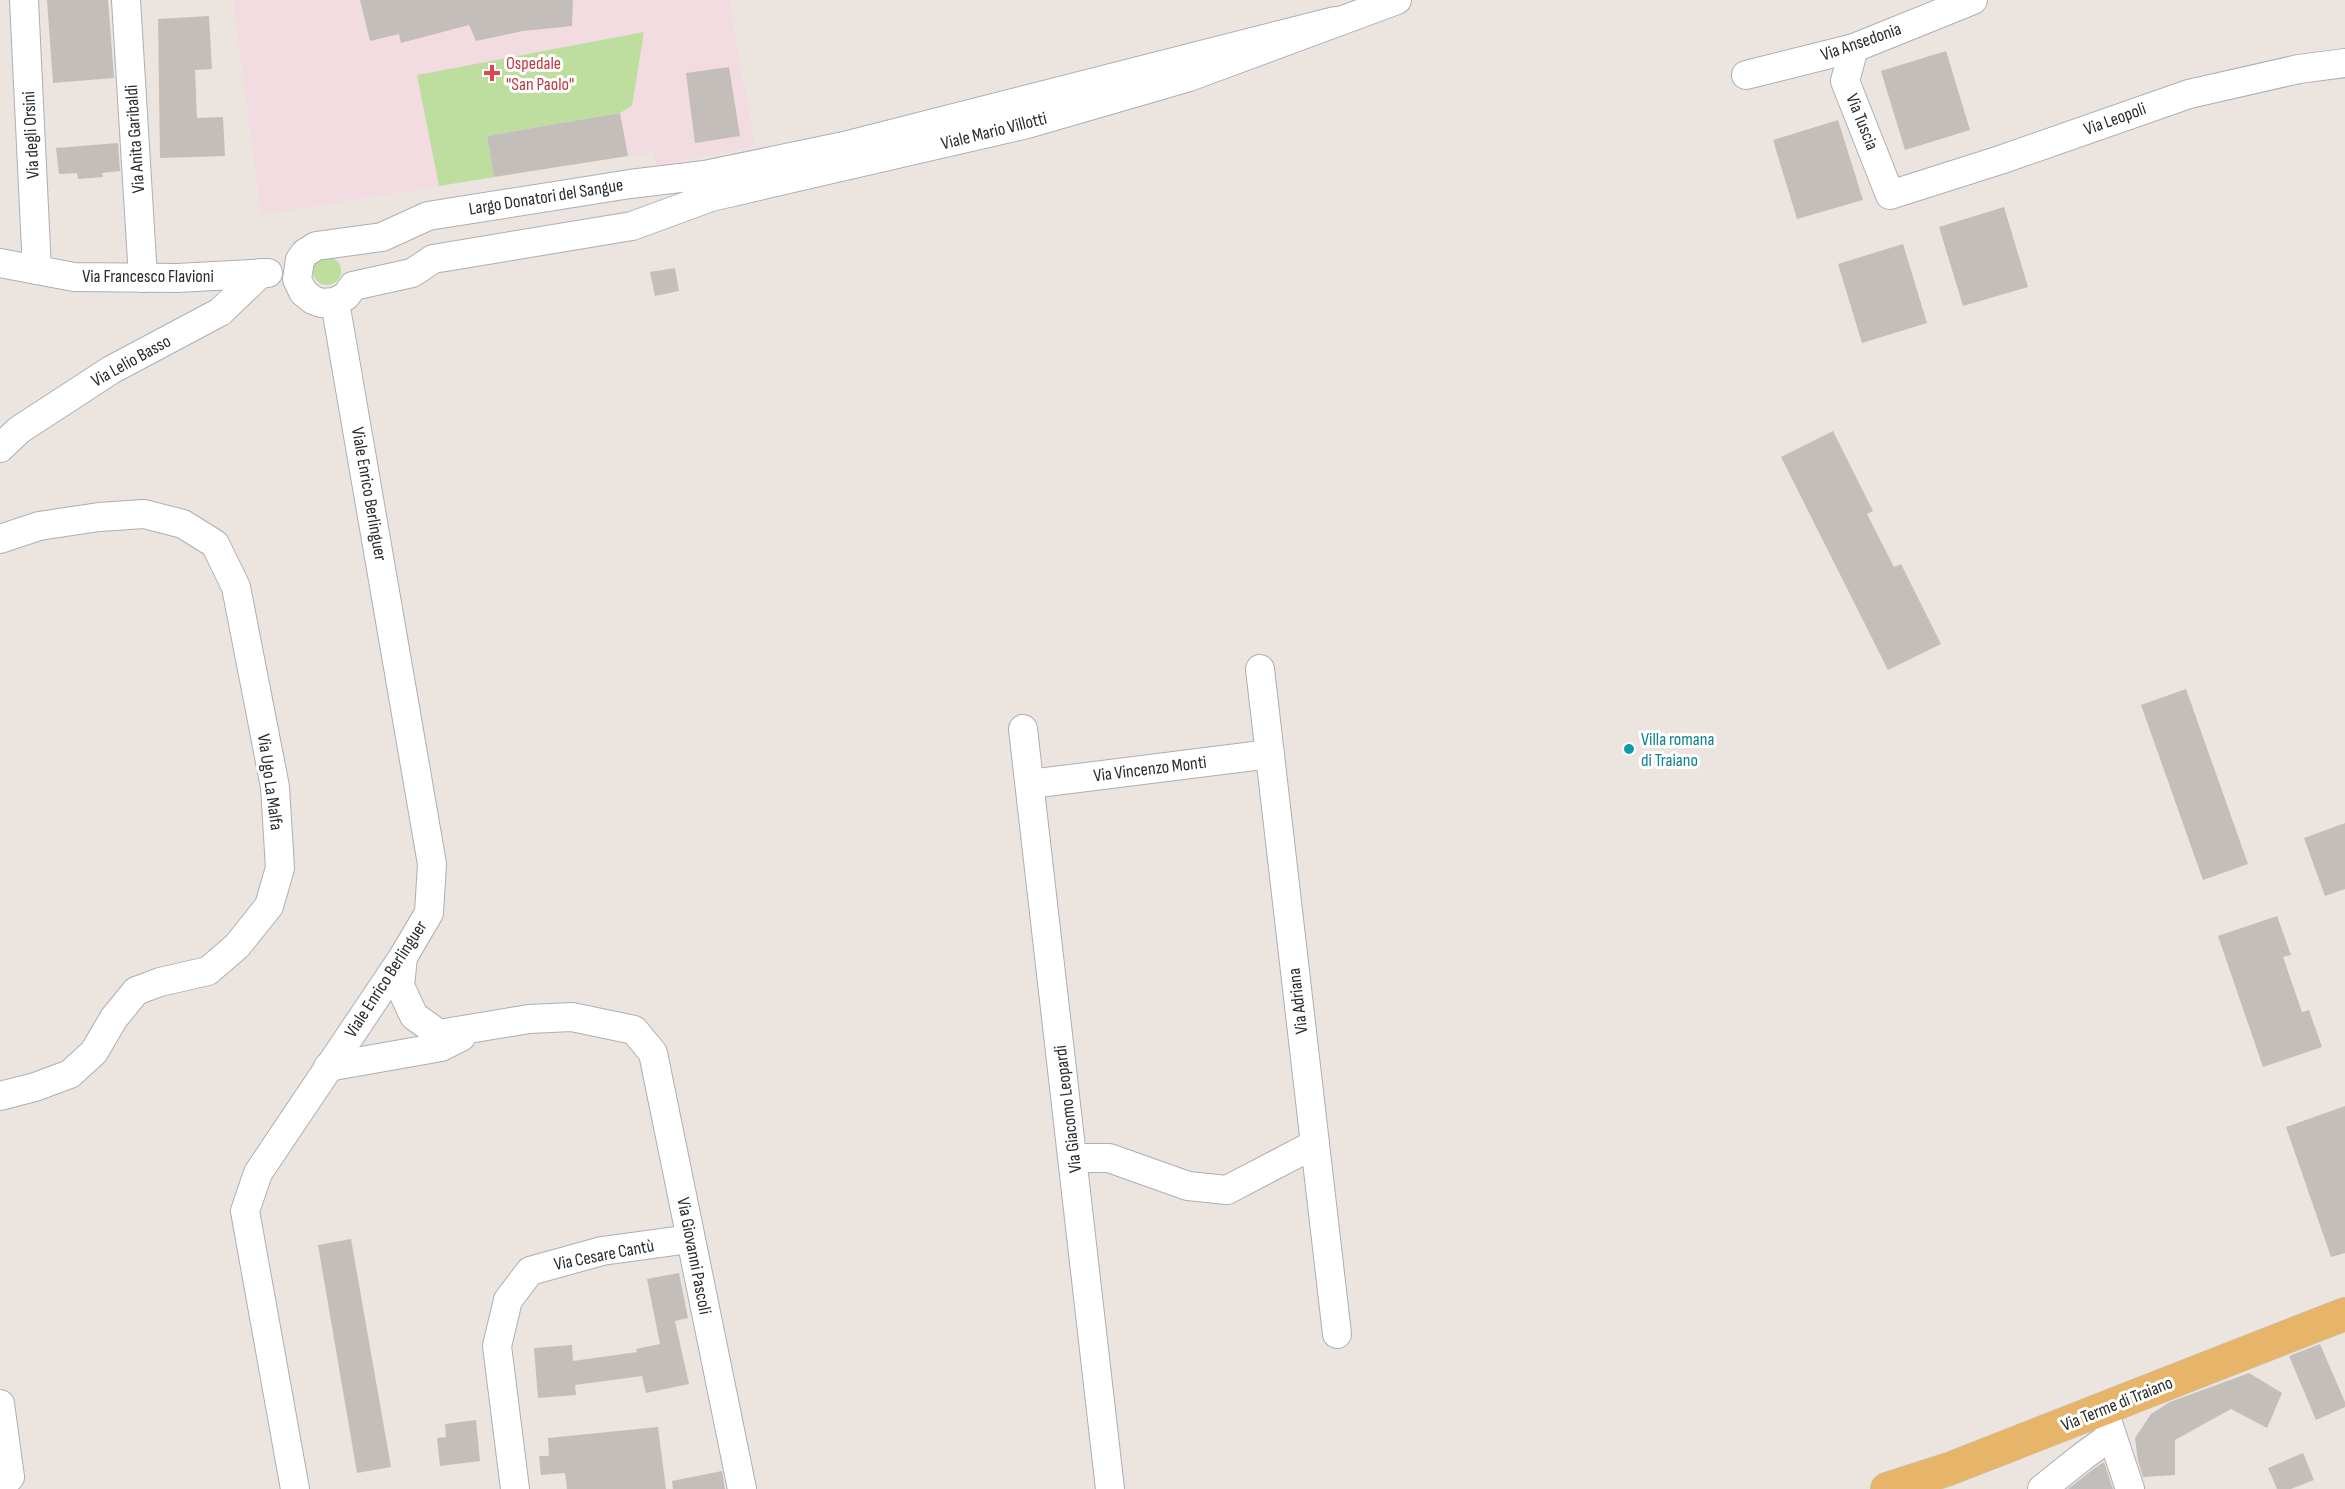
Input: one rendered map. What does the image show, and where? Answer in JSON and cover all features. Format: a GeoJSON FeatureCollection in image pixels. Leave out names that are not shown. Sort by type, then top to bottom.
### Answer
{"type":"FeatureCollection","features":[{"type":"Feature","properties":{"kind":"main road","name":"Via Terme di Traiano"},"geometry":{"type":"LineString","coordinates":[[1887,1489],[2108,1423],[2345,1314]]}},
{"type":"Feature","properties":{"kind":"street","name":"Via degli Orsini"},"geometry":{"type":"LineString","coordinates":[[24,0],[37,270]]}},
{"type":"Feature","properties":{"kind":"street","name":"Via Anita Garibaldi"},"geometry":{"type":"LineString","coordinates":[[126,0],[143,278]]}},
{"type":"Feature","properties":{"kind":"street","name":"Viale Mario Villotti"},"geometry":{"type":"LineString","coordinates":[[647,220],[711,197],[1049,118],[1189,77],[1335,21],[1397,0]]}},
{"type":"Feature","properties":{"kind":"street","name":"Via Ansedonia"},"geometry":{"type":"LineString","coordinates":[[1746,75],[1854,48],[1973,0]]}},
{"type":"Feature","properties":{"kind":"street","name":"Viale Mario Villotti"},"geometry":{"type":"LineString","coordinates":[[644,184],[705,175],[844,146],[1335,21]]}},
{"type":"Feature","properties":{"kind":"street","name":"Via Tuscia"},"geometry":{"type":"LineString","coordinates":[[1854,48],[1845,81],[1890,195]]}},
{"type":"Feature","properties":{"kind":"street","name":"Via Leopoli"},"geometry":{"type":"LineString","coordinates":[[1890,195],[2000,160],[2189,94],[2299,69],[2345,63]]}},
{"type":"Feature","properties":{"kind":"street","name":"Largo Donatori del Sangue"},"geometry":{"type":"LineString","coordinates":[[297,271],[305,253],[316,246],[382,237],[428,216],[571,193],[644,184],[650,208],[647,220]]}},
{"type":"Feature","properties":{"kind":"street"},"geometry":{"type":"LineString","coordinates":[[297,271],[300,287],[306,295],[321,303],[412,273],[433,259],[632,226],[647,220]]}},
{"type":"Feature","properties":{"kind":"street"},"geometry":{"type":"LineString","coordinates":[[328,244],[342,249],[352,259],[356,273],[344,294]]}},
{"type":"Feature","properties":{"kind":"street","name":"Via Francesco Flavioni"},"geometry":{"type":"LineString","coordinates":[[0,263],[74,277],[177,279],[297,271]]}},
{"type":"Feature","properties":{"kind":"street","name":"Via Lelio Basso"},"geometry":{"type":"LineString","coordinates":[[0,447],[19,430],[111,370],[220,312],[261,273]]}},
{"type":"Feature","properties":{"kind":"street","name":"Viale Enrico Berlinguer"},"geometry":{"type":"LineString","coordinates":[[295,1489],[245,1211],[258,1173],[403,957],[429,913],[432,864],[344,294]]}},
{"type":"Feature","properties":{"kind":"street","name":"Via Ugo La Malfa"},"geometry":{"type":"LineString","coordinates":[[0,540],[39,526],[99,517],[144,514],[183,524],[215,544],[236,587],[275,787],[280,868],[268,906],[237,946],[208,971],[160,982],[136,991],[114,1017],[94,1052],[70,1074],[35,1087],[0,1096]]}},
{"type":"Feature","properties":{"kind":"street","name":"Via Adriana"},"geometry":{"type":"LineString","coordinates":[[1260,669],[1337,1334]]}},
{"type":"Feature","properties":{"kind":"street","name":"Via Giacomo Leopardi"},"geometry":{"type":"LineString","coordinates":[[1023,729],[1074,1158],[1110,1489]]}},
{"type":"Feature","properties":{"kind":"street","name":"Via Vincenzo Monti"},"geometry":{"type":"LineString","coordinates":[[1030,784],[1270,754]]}},
{"type":"Feature","properties":{"kind":"street"},"geometry":{"type":"LineString","coordinates":[[403,957],[399,986],[414,1016],[439,1034],[479,1029]]}},
{"type":"Feature","properties":{"kind":"street","name":"Via Giovanni Pascoli"},"geometry":{"type":"LineString","coordinates":[[479,1029],[529,1019],[572,1017],[634,1030],[653,1053],[741,1489]]}},
{"type":"Feature","properties":{"kind":"street"},"geometry":{"type":"LineString","coordinates":[[328,1067],[441,1047],[479,1029]]}},
{"type":"Feature","properties":{"kind":"street"},"geometry":{"type":"LineString","coordinates":[[1074,1158],[1109,1158],[1188,1186],[1227,1190],[1315,1144]]}},
{"type":"Feature","properties":{"kind":"street","name":"Via Cesare Cantù"},"geometry":{"type":"LineString","coordinates":[[515,1489],[497,1346],[508,1300],[530,1270],[602,1251],[690,1239]]}},
{"type":"Feature","properties":{"kind":"street"},"geometry":{"type":"LineString","coordinates":[[0,1404],[10,1477],[0,1487]]}},
{"type":"Feature","properties":{"kind":"street"},"geometry":{"type":"LineString","coordinates":[[2108,1423],[2130,1489]]}},
{"type":"Feature","properties":{"kind":"street","name":"Via Terme di Traiano"},"geometry":{"type":"LineString","coordinates":[[2042,1489],[2082,1457],[2108,1423]]}},
{"type":"Feature","properties":{"kind":"shaded area","name":"Ospedale \"San Paolo\""},"geometry":{"type":"Polygon","coordinates":[[[233,0],[729,0],[755,146],[657,166],[653,152],[261,215],[233,0]]]}},
{"type":"Feature","properties":{"kind":"green space"},"geometry":{"type":"Polygon","coordinates":[[[644,32],[632,106],[620,113],[487,136],[494,177],[439,186],[417,75],[644,32]]]}},
{"type":"Feature","properties":{"kind":"green space"},"geometry":{"type":"Polygon","coordinates":[[[327,257],[337,261],[341,271],[337,281],[327,285],[317,281],[313,271],[317,261],[327,257]]]}},
{"type":"Feature","properties":{"kind":"building"},"geometry":{"type":"Polygon","coordinates":[[[47,0],[108,0],[114,78],[53,83],[47,0]]]}},
{"type":"Feature","properties":{"kind":"building"},"geometry":{"type":"Polygon","coordinates":[[[360,0],[573,0],[572,26],[523,31],[476,41],[469,25],[401,43],[399,34],[370,41],[360,0]]]}},
{"type":"Feature","properties":{"kind":"building"},"geometry":{"type":"Polygon","coordinates":[[[209,16],[212,69],[195,70],[197,118],[223,117],[225,156],[160,158],[158,19],[209,16]]]}},
{"type":"Feature","properties":{"kind":"building"},"geometry":{"type":"Polygon","coordinates":[[[1946,51],[1970,130],[1905,150],[1881,71],[1946,51]]]}},
{"type":"Feature","properties":{"kind":"building"},"geometry":{"type":"Polygon","coordinates":[[[729,67],[740,136],[695,143],[686,73],[729,67]]]}},
{"type":"Feature","properties":{"kind":"building"},"geometry":{"type":"Polygon","coordinates":[[[620,113],[628,156],[494,177],[487,136],[620,113]]]}},
{"type":"Feature","properties":{"kind":"building"},"geometry":{"type":"Polygon","coordinates":[[[1838,120],[1863,200],[1797,219],[1773,140],[1838,120]]]}},
{"type":"Feature","properties":{"kind":"building"},"geometry":{"type":"Polygon","coordinates":[[[118,143],[120,171],[102,173],[103,177],[78,179],[77,173],[59,174],[56,148],[118,143]]]}},
{"type":"Feature","properties":{"kind":"building"},"geometry":{"type":"Polygon","coordinates":[[[2004,207],[2028,287],[1963,306],[1939,227],[2004,207]]]}},
{"type":"Feature","properties":{"kind":"building"},"geometry":{"type":"Polygon","coordinates":[[[1903,244],[1927,323],[1862,343],[1838,264],[1903,244]]]}},
{"type":"Feature","properties":{"kind":"building"},"geometry":{"type":"Polygon","coordinates":[[[675,268],[679,291],[655,296],[650,272],[675,268]]]}},
{"type":"Feature","properties":{"kind":"building"},"geometry":{"type":"Polygon","coordinates":[[[1833,431],[1873,511],[1867,514],[1894,567],[1901,564],[1941,644],[1888,670],[1781,457],[1833,431]]]}},
{"type":"Feature","properties":{"kind":"building"},"geometry":{"type":"Polygon","coordinates":[[[2186,689],[2248,864],[2203,880],[2141,705],[2186,689]]]}},
{"type":"Feature","properties":{"kind":"building"},"geometry":{"type":"Polygon","coordinates":[[[2345,823],[2345,889],[2325,896],[2304,838],[2345,823]]]}},
{"type":"Feature","properties":{"kind":"building"},"geometry":{"type":"Polygon","coordinates":[[[2277,916],[2291,955],[2283,957],[2302,1012],[2309,1010],[2322,1047],[2263,1067],[2218,936],[2277,916]]]}},
{"type":"Feature","properties":{"kind":"building"},"geometry":{"type":"Polygon","coordinates":[[[2345,1106],[2345,1253],[2331,1257],[2286,1127],[2345,1106]]]}},
{"type":"Feature","properties":{"kind":"building"},"geometry":{"type":"Polygon","coordinates":[[[351,1239],[391,1467],[357,1473],[318,1245],[351,1239]]]}},
{"type":"Feature","properties":{"kind":"building"},"geometry":{"type":"Polygon","coordinates":[[[679,1273],[688,1318],[675,1321],[689,1384],[646,1393],[642,1376],[575,1385],[576,1395],[538,1398],[534,1348],[572,1345],[573,1361],[637,1352],[636,1349],[660,1344],[647,1279],[679,1273]]]}},
{"type":"Feature","properties":{"kind":"building"},"geometry":{"type":"Polygon","coordinates":[[[2320,1344],[2345,1402],[2345,1407],[2316,1420],[2289,1356],[2320,1344]]]}},
{"type":"Feature","properties":{"kind":"building"},"geometry":{"type":"Polygon","coordinates":[[[2249,1373],[2282,1393],[2267,1428],[2231,1409],[2175,1440],[2175,1475],[2143,1477],[2135,1438],[2151,1414],[2170,1402],[2249,1373]]]}},
{"type":"Feature","properties":{"kind":"building"},"geometry":{"type":"Polygon","coordinates":[[[476,1420],[480,1461],[440,1466],[437,1438],[446,1437],[445,1424],[476,1420]]]}},
{"type":"Feature","properties":{"kind":"building"},"geometry":{"type":"Polygon","coordinates":[[[658,1427],[666,1489],[567,1489],[565,1473],[541,1475],[539,1456],[549,1456],[548,1438],[658,1427]]]}},
{"type":"Feature","properties":{"kind":"building"},"geometry":{"type":"Polygon","coordinates":[[[2303,1453],[2314,1480],[2291,1489],[2277,1489],[2268,1468],[2303,1453]]]}},
{"type":"Feature","properties":{"kind":"building"},"geometry":{"type":"Polygon","coordinates":[[[2104,1462],[2113,1489],[2068,1489],[2092,1470],[2104,1462]]]}},
{"type":"Feature","properties":{"kind":"building"},"geometry":{"type":"Polygon","coordinates":[[[722,1471],[725,1489],[673,1489],[672,1481],[722,1471]]]}},
{"type":"Feature","properties":{"kind":"place","name":"Ospedale \"San Paolo\""},"geometry":{"type":"Point","coordinates":[492,73]}},
{"type":"Feature","properties":{"kind":"place","name":"Villa romana di Traiano"},"geometry":{"type":"Point","coordinates":[1629,749]}}]}
